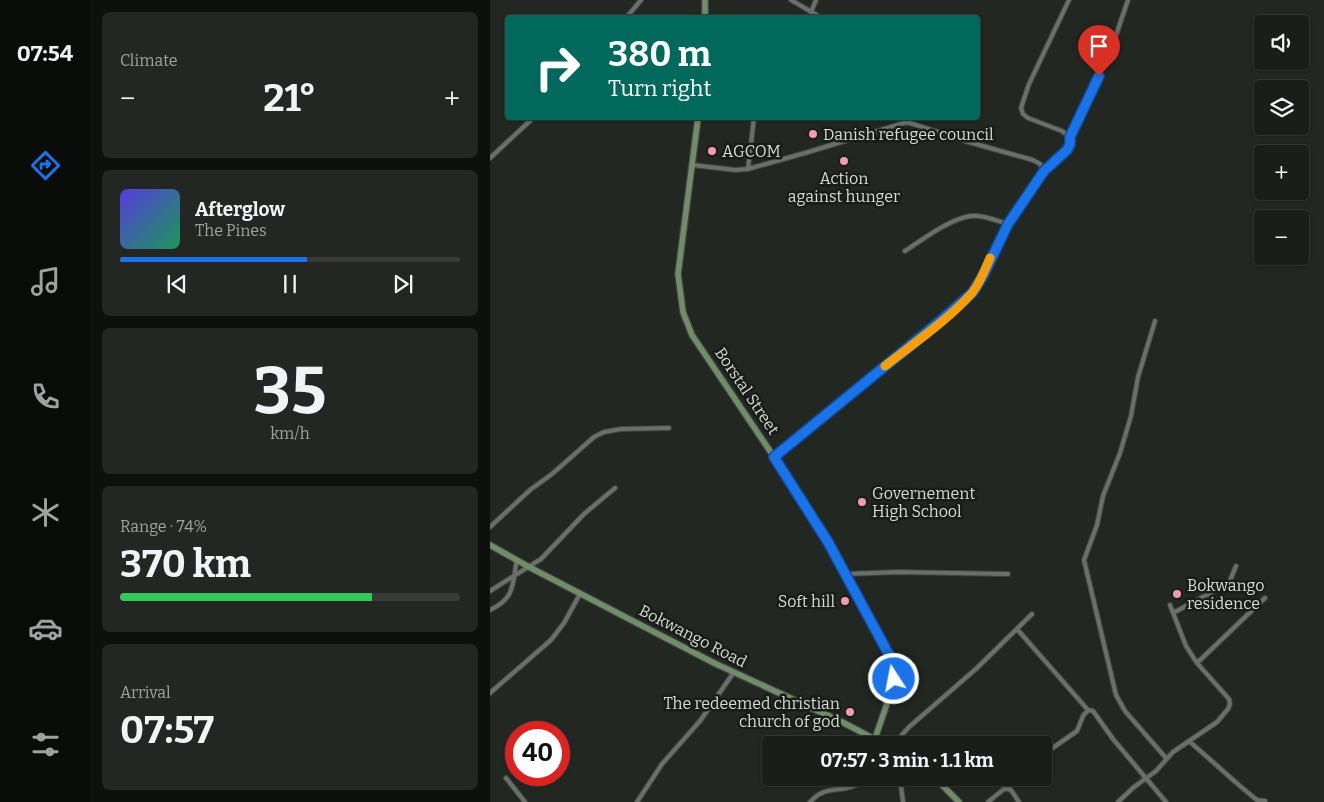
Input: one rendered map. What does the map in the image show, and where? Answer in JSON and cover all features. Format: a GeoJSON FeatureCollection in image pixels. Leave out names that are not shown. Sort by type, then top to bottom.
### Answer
{"type":"FeatureCollection","features":[{"type":"Feature","properties":{"kind":"street"},"geometry":{"type":"LineString","coordinates":[[628,15],[641,0]]}},
{"type":"Feature","properties":{"kind":"street"},"geometry":{"type":"LineString","coordinates":[[705,0],[705,15]]}},
{"type":"Feature","properties":{"kind":"street"},"geometry":{"type":"LineString","coordinates":[[790,0],[816,15]]}},
{"type":"Feature","properties":{"kind":"street"},"geometry":{"type":"LineString","coordinates":[[810,12],[816,0]]}},
{"type":"Feature","properties":{"kind":"street"},"geometry":{"type":"LineString","coordinates":[[1069,0],[1029,84],[1021,108],[1023,114],[1028,118],[1070,137]]}},
{"type":"Feature","properties":{"kind":"street"},"geometry":{"type":"LineString","coordinates":[[774,457],[973,292],[984,274],[1008,224],[1044,171],[1067,150],[1070,144],[1070,137],[1112,47],[1128,0]]}},
{"type":"Feature","properties":{"kind":"street"},"geometry":{"type":"LineString","coordinates":[[490,158],[531,120]]}},
{"type":"Feature","properties":{"kind":"street","name":"Borstal Street"},"geometry":{"type":"LineString","coordinates":[[698,120],[678,274],[683,312],[692,335],[774,457],[828,542],[894,664],[894,679],[890,698],[875,736]]}},
{"type":"Feature","properties":{"kind":"street"},"geometry":{"type":"LineString","coordinates":[[748,169],[754,120]]}},
{"type":"Feature","properties":{"kind":"street"},"geometry":{"type":"LineString","coordinates":[[693,165],[734,170],[748,169],[907,120],[965,141],[1033,160],[1040,164],[1044,171]]}},
{"type":"Feature","properties":{"kind":"street"},"geometry":{"type":"LineString","coordinates":[[905,251],[931,234],[965,217],[977,216],[1008,224]]}},
{"type":"Feature","properties":{"kind":"street"},"geometry":{"type":"LineString","coordinates":[[1155,321],[1138,377],[1131,416],[1120,453],[1103,496],[1097,525],[1084,560],[1116,695],[1125,711],[1166,758]]}},
{"type":"Feature","properties":{"kind":"street"},"geometry":{"type":"LineString","coordinates":[[490,527],[530,490],[552,474],[594,437],[604,432],[621,428],[669,428]]}},
{"type":"Feature","properties":{"kind":"street"},"geometry":{"type":"LineString","coordinates":[[490,591],[541,559],[584,514],[615,488]]}},
{"type":"Feature","properties":{"kind":"street","name":"Bokwango Road"},"geometry":{"type":"LineString","coordinates":[[490,545],[580,594],[734,672],[868,736]]}},
{"type":"Feature","properties":{"kind":"street"},"geometry":{"type":"LineString","coordinates":[[490,610],[505,600],[511,592],[516,560]]}},
{"type":"Feature","properties":{"kind":"street"},"geometry":{"type":"LineString","coordinates":[[1173,613],[1229,583],[1236,566]]}},
{"type":"Feature","properties":{"kind":"street"},"geometry":{"type":"LineString","coordinates":[[845,574],[906,572],[1008,574]]}},
{"type":"Feature","properties":{"kind":"street"},"geometry":{"type":"LineString","coordinates":[[490,693],[551,640],[564,623],[580,594]]}},
{"type":"Feature","properties":{"kind":"street"},"geometry":{"type":"LineString","coordinates":[[1197,663],[1265,598]]}},
{"type":"Feature","properties":{"kind":"street"},"geometry":{"type":"LineString","coordinates":[[1118,802],[1134,787],[1156,771],[1166,758],[1217,722],[1230,704],[1229,699],[1197,663],[1186,646],[1170,605]]}},
{"type":"Feature","properties":{"kind":"street"},"geometry":{"type":"LineString","coordinates":[[901,736],[1032,614]]}},
{"type":"Feature","properties":{"kind":"street"},"geometry":{"type":"LineString","coordinates":[[1017,629],[1088,710],[1093,712],[1166,802]]}},
{"type":"Feature","properties":{"kind":"street"},"geometry":{"type":"LineString","coordinates":[[637,802],[662,764],[700,721],[734,672]]}},
{"type":"Feature","properties":{"kind":"street"},"geometry":{"type":"LineString","coordinates":[[1052,748],[1077,731],[1083,716],[1088,710]]}},
{"type":"Feature","properties":{"kind":"street"},"geometry":{"type":"LineString","coordinates":[[1189,741],[1257,800],[1265,801]]}},
{"type":"Feature","properties":{"kind":"street"},"geometry":{"type":"LineString","coordinates":[[512,786],[525,802]]}},
{"type":"Feature","properties":{"kind":"street"},"geometry":{"type":"LineString","coordinates":[[810,802],[824,792],[852,786]]}},
{"type":"Feature","properties":{"kind":"street"},"geometry":{"type":"LineString","coordinates":[[901,786],[903,802]]}},
{"type":"Feature","properties":{"kind":"street"},"geometry":{"type":"LineString","coordinates":[[943,786],[959,802]]}},
{"type":"Feature","properties":{"kind":"street"},"geometry":{"type":"LineString","coordinates":[[988,802],[1009,786]]}},
{"type":"Feature","properties":{"kind":"street"},"geometry":{"type":"LineString","coordinates":[[1007,789],[1011,790],[1018,802]]}},
{"type":"Feature","properties":{"kind":"street"},"geometry":{"type":"LineString","coordinates":[[640,798],[644,802]]}},
{"type":"Feature","properties":{"kind":"slow traffic"},"geometry":{"type":"LineString","coordinates":[[885,366],[973,292],[984,274],[990,258]]}},
{"type":"Feature","properties":{"kind":"place","name":"Danish refugee council"},"geometry":{"type":"Point","coordinates":[813,134]}},
{"type":"Feature","properties":{"kind":"place","name":"AGCOM"},"geometry":{"type":"Point","coordinates":[712,151]}},
{"type":"Feature","properties":{"kind":"place","name":"Action against hunger"},"geometry":{"type":"Point","coordinates":[844,161]}},
{"type":"Feature","properties":{"kind":"place","name":"Governement High School"},"geometry":{"type":"Point","coordinates":[862,502]}},
{"type":"Feature","properties":{"kind":"place","name":"Bokwango residence"},"geometry":{"type":"Point","coordinates":[1177,594]}},
{"type":"Feature","properties":{"kind":"place","name":"Soft hill"},"geometry":{"type":"Point","coordinates":[845,601]}},
{"type":"Feature","properties":{"kind":"place","name":"The redeemed christian church of god"},"geometry":{"type":"Point","coordinates":[850,712]}},
{"type":"Feature","properties":{"kind":"route"},"geometry":{"type":"LineString","coordinates":[[894,679],[894,664],[828,542],[774,457],[973,292],[984,274],[990,258],[1008,224],[1044,171],[1067,150],[1070,144],[1070,137],[1099,76]]}}]}
